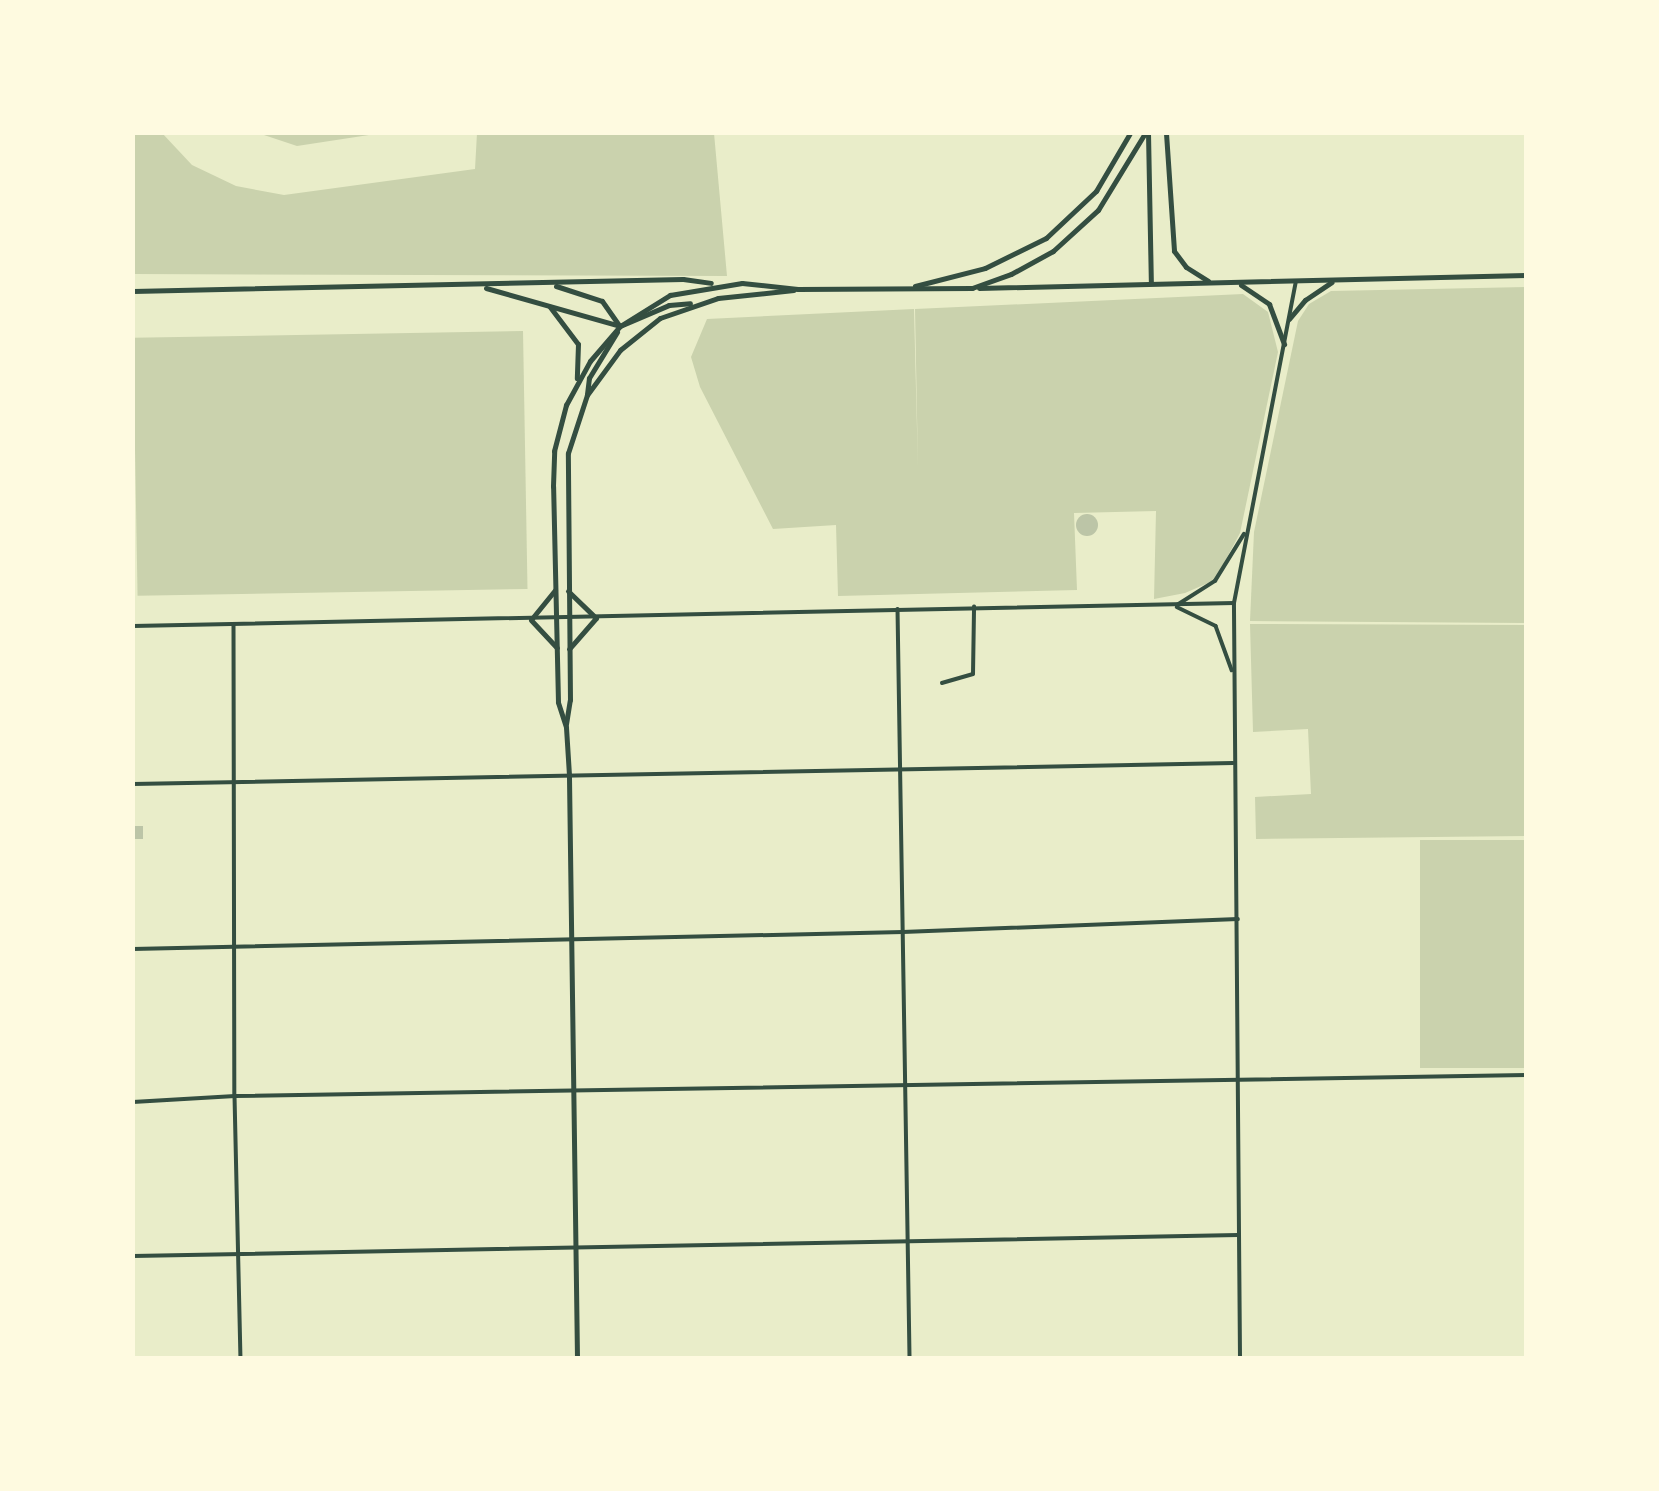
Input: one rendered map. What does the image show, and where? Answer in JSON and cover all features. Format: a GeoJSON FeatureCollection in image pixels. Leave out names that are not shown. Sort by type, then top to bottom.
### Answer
{"type":"FeatureCollection","features":[{"type":"Feature","properties":{"kind":"main road"},"geometry":{"type":"LineString","coordinates":[[905,288],[985,268],[1046,238],[1096,191],[1130,133]]}},
{"type":"Feature","properties":{"kind":"main road"},"geometry":{"type":"LineString","coordinates":[[972,288],[1035,263],[1085,224],[1127,169],[1146,133]]}},
{"type":"Feature","properties":{"kind":"main road"},"geometry":{"type":"LineString","coordinates":[[1146,133],[1151,283]]}},
{"type":"Feature","properties":{"kind":"main road"},"geometry":{"type":"LineString","coordinates":[[1166,133],[1174,251],[1193,274],[1211,283]]}},
{"type":"Feature","properties":{"kind":"main road"},"geometry":{"type":"LineString","coordinates":[[133,290],[550,285],[683,279],[798,289],[972,288],[1526,275]]}},
{"type":"Feature","properties":{"kind":"main road"},"geometry":{"type":"LineString","coordinates":[[1289,319],[1305,300],[1335,281]]}},
{"type":"Feature","properties":{"kind":"main road"},"geometry":{"type":"LineString","coordinates":[[1239,283],[1269,304],[1284,344]]}},
{"type":"Feature","properties":{"kind":"main road"},"geometry":{"type":"LineString","coordinates":[[576,384],[620,326],[670,295],[718,284]]}},
{"type":"Feature","properties":{"kind":"main road"},"geometry":{"type":"LineString","coordinates":[[478,285],[620,326]]}},
{"type":"Feature","properties":{"kind":"main road"},"geometry":{"type":"LineString","coordinates":[[550,285],[602,301],[620,326]]}},
{"type":"Feature","properties":{"kind":"main road"},"geometry":{"type":"LineString","coordinates":[[577,1358],[569,775],[565,727],[569,649],[568,453],[587,395],[589,378],[620,326],[669,305],[798,289]]}},
{"type":"Feature","properties":{"kind":"main road"},"geometry":{"type":"LineString","coordinates":[[587,395],[635,336],[694,304]]}},
{"type":"Feature","properties":{"kind":"main road"},"geometry":{"type":"LineString","coordinates":[[548,305],[578,344],[576,384],[554,451],[558,702],[565,727]]}},
{"type":"Feature","properties":{"kind":"main road"},"geometry":{"type":"LineString","coordinates":[[555,589],[531,620],[557,649]]}},
{"type":"Feature","properties":{"kind":"main road"},"geometry":{"type":"LineString","coordinates":[[568,592],[596,618],[569,649]]}},
{"type":"Feature","properties":{"kind":"street"},"geometry":{"type":"LineString","coordinates":[[1240,1358],[1238,919],[1233,763],[1234,603],[1296,282]]}},
{"type":"Feature","properties":{"kind":"street"},"geometry":{"type":"LineString","coordinates":[[1175,607],[1221,575],[1246,531]]}},
{"type":"Feature","properties":{"kind":"street"},"geometry":{"type":"LineString","coordinates":[[133,626],[531,620],[974,607],[1175,607],[1234,603]]}},
{"type":"Feature","properties":{"kind":"street"},"geometry":{"type":"LineString","coordinates":[[942,683],[973,674],[974,607]]}},
{"type":"Feature","properties":{"kind":"street"},"geometry":{"type":"LineString","coordinates":[[1175,607],[1216,626],[1234,675]]}},
{"type":"Feature","properties":{"kind":"street"},"geometry":{"type":"LineString","coordinates":[[898,609],[903,770],[910,1358]]}},
{"type":"Feature","properties":{"kind":"street"},"geometry":{"type":"LineString","coordinates":[[234,625],[235,1096],[241,1358]]}},
{"type":"Feature","properties":{"kind":"street"},"geometry":{"type":"LineString","coordinates":[[133,784],[1233,763]]}},
{"type":"Feature","properties":{"kind":"street"},"geometry":{"type":"LineString","coordinates":[[133,949],[903,932],[1238,919]]}},
{"type":"Feature","properties":{"kind":"street"},"geometry":{"type":"LineString","coordinates":[[133,1102],[235,1096],[1526,1075]]}},
{"type":"Feature","properties":{"kind":"street"},"geometry":{"type":"LineString","coordinates":[[133,1256],[1238,1235]]}},
{"type":"Feature","properties":{"kind":"green space"},"geometry":{"type":"Polygon","coordinates":[[[133,133],[162,133],[192,165],[236,186],[284,195],[475,169],[477,133],[714,133],[727,276],[133,274],[133,133]]]}},
{"type":"Feature","properties":{"kind":"green space"},"geometry":{"type":"Polygon","coordinates":[[[258,133],[382,133],[297,146],[258,133]]]}},
{"type":"Feature","properties":{"kind":"green space"},"geometry":{"type":"Polygon","coordinates":[[[1526,287],[1526,623],[1250,621],[1254,532],[1298,321],[1309,304],[1331,291],[1526,287]]]}},
{"type":"Feature","properties":{"kind":"green space"},"geometry":{"type":"Polygon","coordinates":[[[1243,294],[1268,312],[1278,352],[1240,533],[1215,580],[1185,593],[1154,599],[1156,511],[1074,513],[1077,590],[838,596],[836,525],[773,529],[700,387],[691,357],[707,319],[914,309],[918,469],[915,309],[1243,294]]]}},
{"type":"Feature","properties":{"kind":"green space"},"geometry":{"type":"Polygon","coordinates":[[[523,331],[528,589],[138,596],[133,338],[523,331]]]}},
{"type":"Feature","properties":{"kind":"green space"},"geometry":{"type":"Polygon","coordinates":[[[1250,624],[1526,625],[1526,836],[1256,839],[1255,797],[1311,794],[1308,729],[1253,732],[1250,624]]]}},
{"type":"Feature","properties":{"kind":"green space"},"geometry":{"type":"Polygon","coordinates":[[[1420,840],[1526,840],[1526,1068],[1420,1068],[1420,840]]]}},
{"type":"Feature","properties":{"kind":"building"},"geometry":{"type":"Polygon","coordinates":[[[1087,514],[1097,521],[1098,525],[1091,535],[1087,536],[1077,529],[1076,525],[1083,515],[1087,514]]]}},
{"type":"Feature","properties":{"kind":"building"},"geometry":{"type":"Polygon","coordinates":[[[133,826],[143,826],[143,839],[133,839],[133,826]]]}}]}
